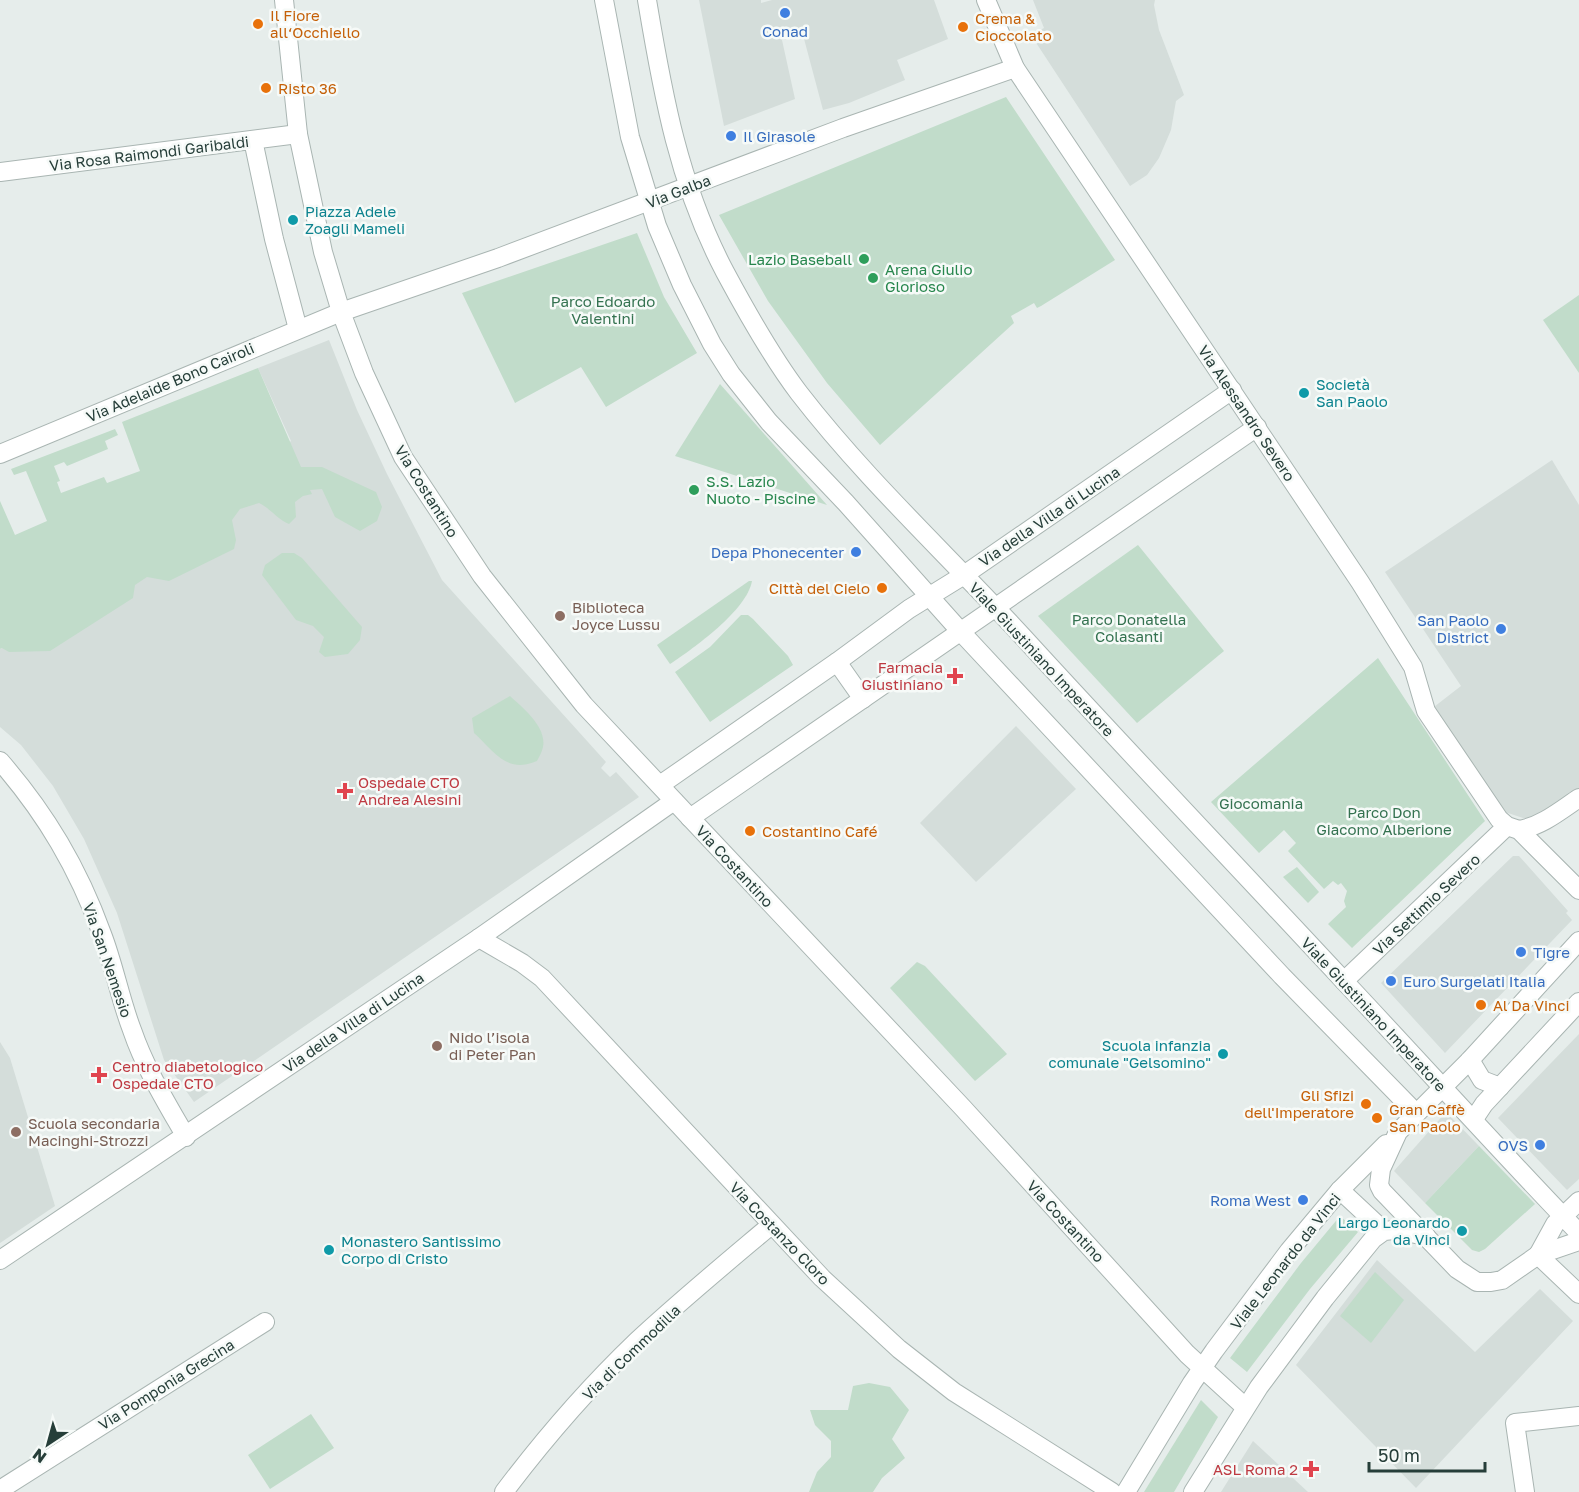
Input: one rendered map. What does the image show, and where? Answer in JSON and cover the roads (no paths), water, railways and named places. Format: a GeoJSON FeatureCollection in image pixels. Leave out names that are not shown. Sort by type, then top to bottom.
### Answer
{"type":"FeatureCollection","features":[{"type":"Feature","properties":{"kind":"street"},"geometry":{"type":"LineString","coordinates":[[284,0],[298,134],[323,252],[341,312]]}},
{"type":"Feature","properties":{"kind":"street"},"geometry":{"type":"LineString","coordinates":[[604,0],[630,137],[649,203],[682,285],[712,344],[731,374],[769,422],[846,503],[961,632],[1282,976],[1416,1113]]}},
{"type":"Feature","properties":{"kind":"street","name":"Viale Giustiniano Imperatore"},"geometry":{"type":"LineString","coordinates":[[647,0],[664,100],[696,210],[724,270],[789,380],[858,462],[1579,1233]]}},
{"type":"Feature","properties":{"kind":"street","name":"Via Alessandro Severo"},"geometry":{"type":"LineString","coordinates":[[986,0],[1015,68],[1360,582],[1413,667],[1426,711],[1490,807],[1579,890]]}},
{"type":"Feature","properties":{"kind":"street","name":"Via Galba"},"geometry":{"type":"LineString","coordinates":[[341,312],[498,258],[843,128],[1015,68]]}},
{"type":"Feature","properties":{"kind":"street","name":"Via Rosa Raimondi Garibaldi"},"geometry":{"type":"LineString","coordinates":[[0,172],[298,134]]}},
{"type":"Feature","properties":{"kind":"street"},"geometry":{"type":"LineString","coordinates":[[253,140],[274,239],[298,329]]}},
{"type":"Feature","properties":{"kind":"street","name":"Via Adelaide Bono Cairoli"},"geometry":{"type":"LineString","coordinates":[[0,454],[341,312]]}},
{"type":"Feature","properties":{"kind":"street","name":"Via Costantino"},"geometry":{"type":"LineString","coordinates":[[341,312],[364,373],[403,457],[482,576],[569,688],[1202,1368]]}},
{"type":"Feature","properties":{"kind":"street","name":"Via della Villa di Lucina"},"geometry":{"type":"LineString","coordinates":[[660,785],[837,663],[909,609],[964,575],[1232,390]]}},
{"type":"Feature","properties":{"kind":"street"},"geometry":{"type":"LineString","coordinates":[[690,818],[1257,427]]}},
{"type":"Feature","properties":{"kind":"street"},"geometry":{"type":"LineString","coordinates":[[837,663],[863,699]]}},
{"type":"Feature","properties":{"kind":"street","name":"Via San Nemesio"},"geometry":{"type":"LineString","coordinates":[[0,761],[50,824],[72,862],[103,935],[136,1040],[158,1090],[186,1137]]}},
{"type":"Feature","properties":{"kind":"street"},"geometry":{"type":"LineString","coordinates":[[1513,828],[1532,827],[1579,798]]}},
{"type":"Feature","properties":{"kind":"street","name":"Via della Villa di Lucina"},"geometry":{"type":"LineString","coordinates":[[0,1260],[479,938],[674,801]]}},
{"type":"Feature","properties":{"kind":"street","name":"Via Settimio Severo"},"geometry":{"type":"LineString","coordinates":[[1344,981],[1513,828]]}},
{"type":"Feature","properties":{"kind":"street","name":"Via Costanzo Cloro"},"geometry":{"type":"LineString","coordinates":[[479,938],[522,963],[542,978],[837,1293],[923,1369],[954,1392],[1112,1492]]}},
{"type":"Feature","properties":{"kind":"street"},"geometry":{"type":"LineString","coordinates":[[1579,940],[1470,1060],[1398,1132],[1379,1174],[1380,1188],[1464,1275],[1477,1282],[1502,1280],[1538,1255],[1579,1241]]}},
{"type":"Feature","properties":{"kind":"street"},"geometry":{"type":"LineString","coordinates":[[1474,1119],[1484,1104],[1579,1002]]}},
{"type":"Feature","properties":{"kind":"street"},"geometry":{"type":"LineString","coordinates":[[1470,1060],[1482,1080],[1500,1088]]}},
{"type":"Feature","properties":{"kind":"street","name":"Viale Leonardo da Vinci"},"geometry":{"type":"LineString","coordinates":[[1126,1492],[1202,1368],[1289,1251],[1340,1190],[1398,1132]]}},
{"type":"Feature","properties":{"kind":"street"},"geometry":{"type":"LineString","coordinates":[[1340,1190],[1384,1231]]}},
{"type":"Feature","properties":{"kind":"street"},"geometry":{"type":"LineString","coordinates":[[1538,1255],[1555,1224],[1579,1201]]}},
{"type":"Feature","properties":{"kind":"street","name":"Via di Commodilla"},"geometry":{"type":"LineString","coordinates":[[504,1492],[524,1465],[592,1386],[630,1349],[771,1225]]}},
{"type":"Feature","properties":{"kind":"street"},"geometry":{"type":"LineString","coordinates":[[1193,1492],[1245,1407],[1325,1298],[1373,1239],[1384,1231],[1394,1230],[1426,1236]]}},
{"type":"Feature","properties":{"kind":"street"},"geometry":{"type":"LineString","coordinates":[[1538,1255],[1579,1294]]}},
{"type":"Feature","properties":{"kind":"street","name":"Via Pomponia Grecina"},"geometry":{"type":"LineString","coordinates":[[6,1486],[265,1322]]}},
{"type":"Feature","properties":{"kind":"street"},"geometry":{"type":"LineString","coordinates":[[1202,1368],[1245,1407]]}},
{"type":"Feature","properties":{"kind":"street"},"geometry":{"type":"LineString","coordinates":[[1525,1492],[1515,1423],[1579,1416]]}},
{"type":"Feature","properties":{"kind":"place","name":"Conad"},"geometry":{"type":"Point","coordinates":[785,13]}},
{"type":"Feature","properties":{"kind":"place","name":"Il Fiore all‘Occhiello"},"geometry":{"type":"Point","coordinates":[258,24]}},
{"type":"Feature","properties":{"kind":"place","name":"Crema & Cioccolato"},"geometry":{"type":"Point","coordinates":[963,27]}},
{"type":"Feature","properties":{"kind":"place","name":"Risto 36"},"geometry":{"type":"Point","coordinates":[266,88]}},
{"type":"Feature","properties":{"kind":"place","name":"Il Girasole"},"geometry":{"type":"Point","coordinates":[731,136]}},
{"type":"Feature","properties":{"kind":"place","name":"Piazza Adele Zoagli Mameli"},"geometry":{"type":"Point","coordinates":[293,220]}},
{"type":"Feature","properties":{"kind":"place","name":"Lazio Baseball"},"geometry":{"type":"Point","coordinates":[864,259]}},
{"type":"Feature","properties":{"kind":"place","name":"Arena Giulio Glorioso"},"geometry":{"type":"Point","coordinates":[873,278]}},
{"type":"Feature","properties":{"kind":"place","name":"Società San Paolo"},"geometry":{"type":"Point","coordinates":[1304,393]}},
{"type":"Feature","properties":{"kind":"place","name":"S.S. Lazio Nuoto - Piscine"},"geometry":{"type":"Point","coordinates":[694,490]}},
{"type":"Feature","properties":{"kind":"place","name":"Depa Phonecenter"},"geometry":{"type":"Point","coordinates":[856,552]}},
{"type":"Feature","properties":{"kind":"place","name":"Città del Cielo"},"geometry":{"type":"Point","coordinates":[882,588]}},
{"type":"Feature","properties":{"kind":"place","name":"Biblioteca Joyce Lussu"},"geometry":{"type":"Point","coordinates":[560,616]}},
{"type":"Feature","properties":{"kind":"place","name":"San Paolo District"},"geometry":{"type":"Point","coordinates":[1501,629]}},
{"type":"Feature","properties":{"kind":"place","name":"Farmacia Giustiniano"},"geometry":{"type":"Point","coordinates":[955,676]}},
{"type":"Feature","properties":{"kind":"place","name":"Ospedale CTO Andrea Alesini"},"geometry":{"type":"Point","coordinates":[345,791]}},
{"type":"Feature","properties":{"kind":"place","name":"Costantino Café"},"geometry":{"type":"Point","coordinates":[750,831]}},
{"type":"Feature","properties":{"kind":"place","name":"Tigre"},"geometry":{"type":"Point","coordinates":[1521,952]}},
{"type":"Feature","properties":{"kind":"place","name":"Euro Surgelati Italia"},"geometry":{"type":"Point","coordinates":[1391,981]}},
{"type":"Feature","properties":{"kind":"place","name":"Al Da Vinci"},"geometry":{"type":"Point","coordinates":[1481,1005]}},
{"type":"Feature","properties":{"kind":"place","name":"Nido l’isola di Peter Pan"},"geometry":{"type":"Point","coordinates":[437,1046]}},
{"type":"Feature","properties":{"kind":"place","name":"Scuola infanzia comunale \"Gelsomino\""},"geometry":{"type":"Point","coordinates":[1223,1054]}},
{"type":"Feature","properties":{"kind":"place","name":"Centro diabetologico Ospedale CTO"},"geometry":{"type":"Point","coordinates":[99,1075]}},
{"type":"Feature","properties":{"kind":"place","name":"Gli Sfizi dell'Imperatore"},"geometry":{"type":"Point","coordinates":[1366,1104]}},
{"type":"Feature","properties":{"kind":"place","name":"Gran Caffè San Paolo"},"geometry":{"type":"Point","coordinates":[1377,1118]}},
{"type":"Feature","properties":{"kind":"place","name":"Scuola secondaria Macinghi-Strozzi"},"geometry":{"type":"Point","coordinates":[16,1132]}},
{"type":"Feature","properties":{"kind":"place","name":"OVS"},"geometry":{"type":"Point","coordinates":[1540,1145]}},
{"type":"Feature","properties":{"kind":"place","name":"Roma West"},"geometry":{"type":"Point","coordinates":[1303,1200]}},
{"type":"Feature","properties":{"kind":"place","name":"Largo Leonardo da Vinci"},"geometry":{"type":"Point","coordinates":[1462,1231]}},
{"type":"Feature","properties":{"kind":"place","name":"Monastero Santissimo Corpo di Cristo"},"geometry":{"type":"Point","coordinates":[329,1250]}},
{"type":"Feature","properties":{"kind":"place","name":"ASL Roma 2"},"geometry":{"type":"Point","coordinates":[1311,1469]}},
{"type":"Feature","properties":{"kind":"park label","name":"Parco Edoardo Valentini"},"geometry":{"type":"Point","coordinates":[603,310]}},
{"type":"Feature","properties":{"kind":"park label","name":"Parco Donatella Colasanti"},"geometry":{"type":"Point","coordinates":[1129,628]}},
{"type":"Feature","properties":{"kind":"park label","name":"Giocomania"},"geometry":{"type":"Point","coordinates":[1261,803]}},
{"type":"Feature","properties":{"kind":"park label","name":"Parco Don Giacomo Alberione"},"geometry":{"type":"Point","coordinates":[1384,820]}}]}
